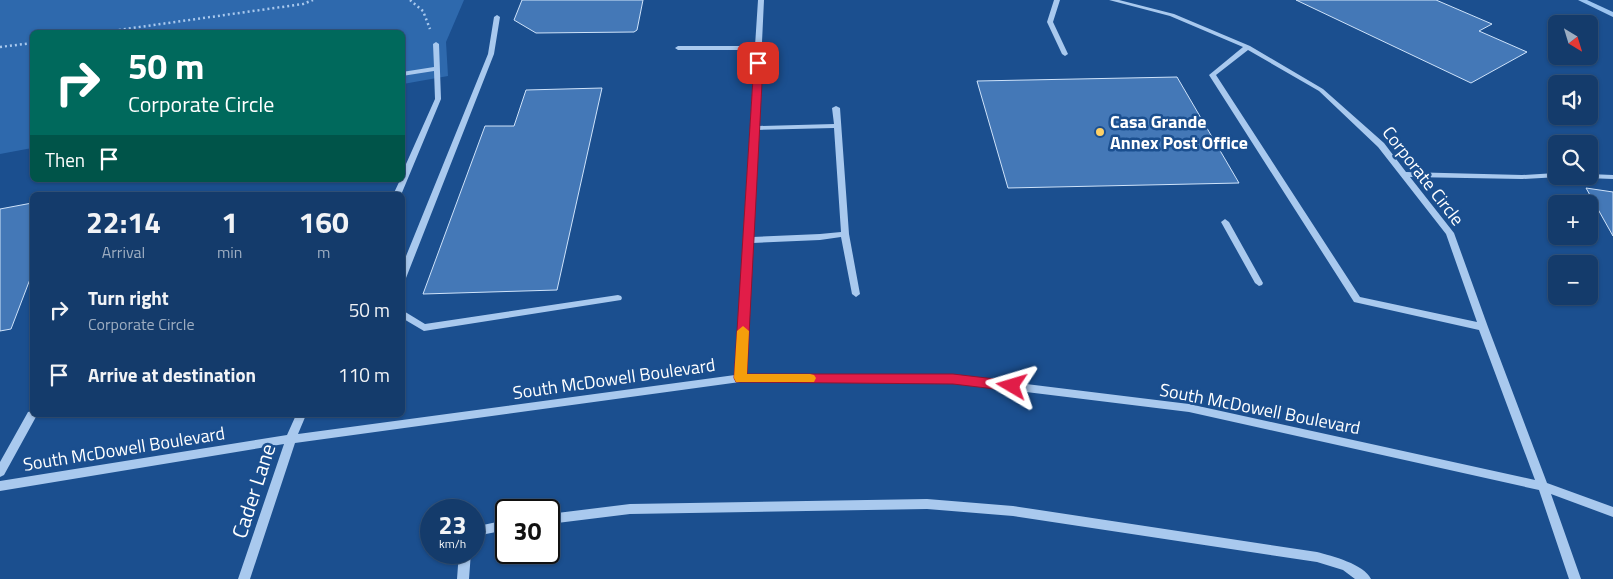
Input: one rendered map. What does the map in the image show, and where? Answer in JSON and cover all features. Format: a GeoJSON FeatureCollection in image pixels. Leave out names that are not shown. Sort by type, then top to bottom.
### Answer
{"type":"FeatureCollection","features":[{"type":"Feature","properties":{"kind":"street"},"geometry":{"type":"LineString","coordinates":[[740,378],[761,0]]}},
{"type":"Feature","properties":{"kind":"street"},"geometry":{"type":"LineString","coordinates":[[1056,0],[1050,22],[1065,54]]}},
{"type":"Feature","properties":{"kind":"street","name":"Corporate Circle"},"geometry":{"type":"LineString","coordinates":[[1112,0],[1128,2],[1172,15],[1248,47],[1321,90],[1381,145],[1450,233],[1543,486],[1575,579]]}},
{"type":"Feature","properties":{"kind":"street"},"geometry":{"type":"LineString","coordinates":[[405,270],[491,54],[497,17]]}},
{"type":"Feature","properties":{"kind":"street"},"geometry":{"type":"LineString","coordinates":[[405,176],[438,99],[436,44]]}},
{"type":"Feature","properties":{"kind":"street"},"geometry":{"type":"LineString","coordinates":[[1248,47],[1212,75],[1357,300],[1483,327]]}},
{"type":"Feature","properties":{"kind":"street"},"geometry":{"type":"LineString","coordinates":[[678,48],[759,48]]}},
{"type":"Feature","properties":{"kind":"street"},"geometry":{"type":"LineString","coordinates":[[405,73],[437,68]]}},
{"type":"Feature","properties":{"kind":"street"},"geometry":{"type":"LineString","coordinates":[[836,108],[845,234],[856,294]]}},
{"type":"Feature","properties":{"kind":"street"},"geometry":{"type":"LineString","coordinates":[[1404,174],[1522,177],[1548,175]]}},
{"type":"Feature","properties":{"kind":"street"},"geometry":{"type":"LineString","coordinates":[[1598,176],[1613,177]]}},
{"type":"Feature","properties":{"kind":"street"},"geometry":{"type":"LineString","coordinates":[[1225,222],[1259,283]]}},
{"type":"Feature","properties":{"kind":"street"},"geometry":{"type":"LineString","coordinates":[[748,240],[820,238],[845,234]]}},
{"type":"Feature","properties":{"kind":"street"},"geometry":{"type":"LineString","coordinates":[[405,315],[424,328],[618,298]]}},
{"type":"Feature","properties":{"kind":"street","name":"South McDowell Boulevard"},"geometry":{"type":"LineString","coordinates":[[0,486],[291,439],[740,378],[953,379],[1189,408],[1543,486],[1613,512]]}},
{"type":"Feature","properties":{"kind":"street"},"geometry":{"type":"LineString","coordinates":[[0,472],[31,417]]}},
{"type":"Feature","properties":{"kind":"street","name":"Cader Lane"},"geometry":{"type":"LineString","coordinates":[[244,579],[300,417]]}},
{"type":"Feature","properties":{"kind":"street"},"geometry":{"type":"LineString","coordinates":[[560,518],[630,509],[928,504],[1013,511],[1317,558],[1346,566],[1365,579]]}},
{"type":"Feature","properties":{"kind":"street"},"geometry":{"type":"LineString","coordinates":[[463,579],[464,564]]}},
{"type":"Feature","properties":{"kind":"lane"},"geometry":{"type":"LineString","coordinates":[[754,128],[838,126]]}},
{"type":"Feature","properties":{"kind":"path"},"geometry":{"type":"LineString","coordinates":[[118,30],[303,4],[313,0]]}},
{"type":"Feature","properties":{"kind":"path"},"geometry":{"type":"LineString","coordinates":[[410,0],[423,11],[436,44]]}},
{"type":"Feature","properties":{"kind":"path"},"geometry":{"type":"LineString","coordinates":[[0,47],[30,42]]}},
{"type":"Feature","properties":{"kind":"shaded area"},"geometry":{"type":"Polygon","coordinates":[[[0,0],[464,0],[446,42],[448,76],[405,84],[405,30],[30,30],[30,148],[0,154],[0,0]]]}},
{"type":"Feature","properties":{"kind":"building"},"geometry":{"type":"Polygon","coordinates":[[[522,0],[643,0],[637,30],[634,32],[536,33],[514,20],[522,0]]]}},
{"type":"Feature","properties":{"kind":"building"},"geometry":{"type":"Polygon","coordinates":[[[1296,0],[1436,0],[1492,24],[1479,31],[1527,52],[1471,83],[1296,0]]]}},
{"type":"Feature","properties":{"kind":"building","name":"Casa Grande Annex Post Office"},"geometry":{"type":"Polygon","coordinates":[[[1177,77],[1239,183],[1008,188],[977,81],[1177,77]]]}},
{"type":"Feature","properties":{"kind":"building"},"geometry":{"type":"Polygon","coordinates":[[[602,88],[557,290],[423,294],[485,126],[514,126],[526,90],[602,88]]]}},
{"type":"Feature","properties":{"kind":"building"},"geometry":{"type":"Polygon","coordinates":[[[1586,188],[1613,192],[1613,236],[1598,209],[1598,195],[1590,195],[1586,188]]]}},
{"type":"Feature","properties":{"kind":"building"},"geometry":{"type":"Polygon","coordinates":[[[30,203],[30,279],[11,329],[0,331],[0,209],[30,203]]]}},
{"type":"Feature","properties":{"kind":"waterway"},"geometry":{"type":"LineString","coordinates":[[1581,0],[1613,15]]}},
{"type":"Feature","properties":{"kind":"slow traffic"},"geometry":{"type":"LineString","coordinates":[[743,331],[740,378],[810,378]]}},
{"type":"Feature","properties":{"kind":"place","name":"Casa Grande Annex Post Office"},"geometry":{"type":"Point","coordinates":[1100,132]}},
{"type":"Feature","properties":{"kind":"route"},"geometry":{"type":"LineString","coordinates":[[758,63],[740,378],[953,379],[1012,386]]}}]}
